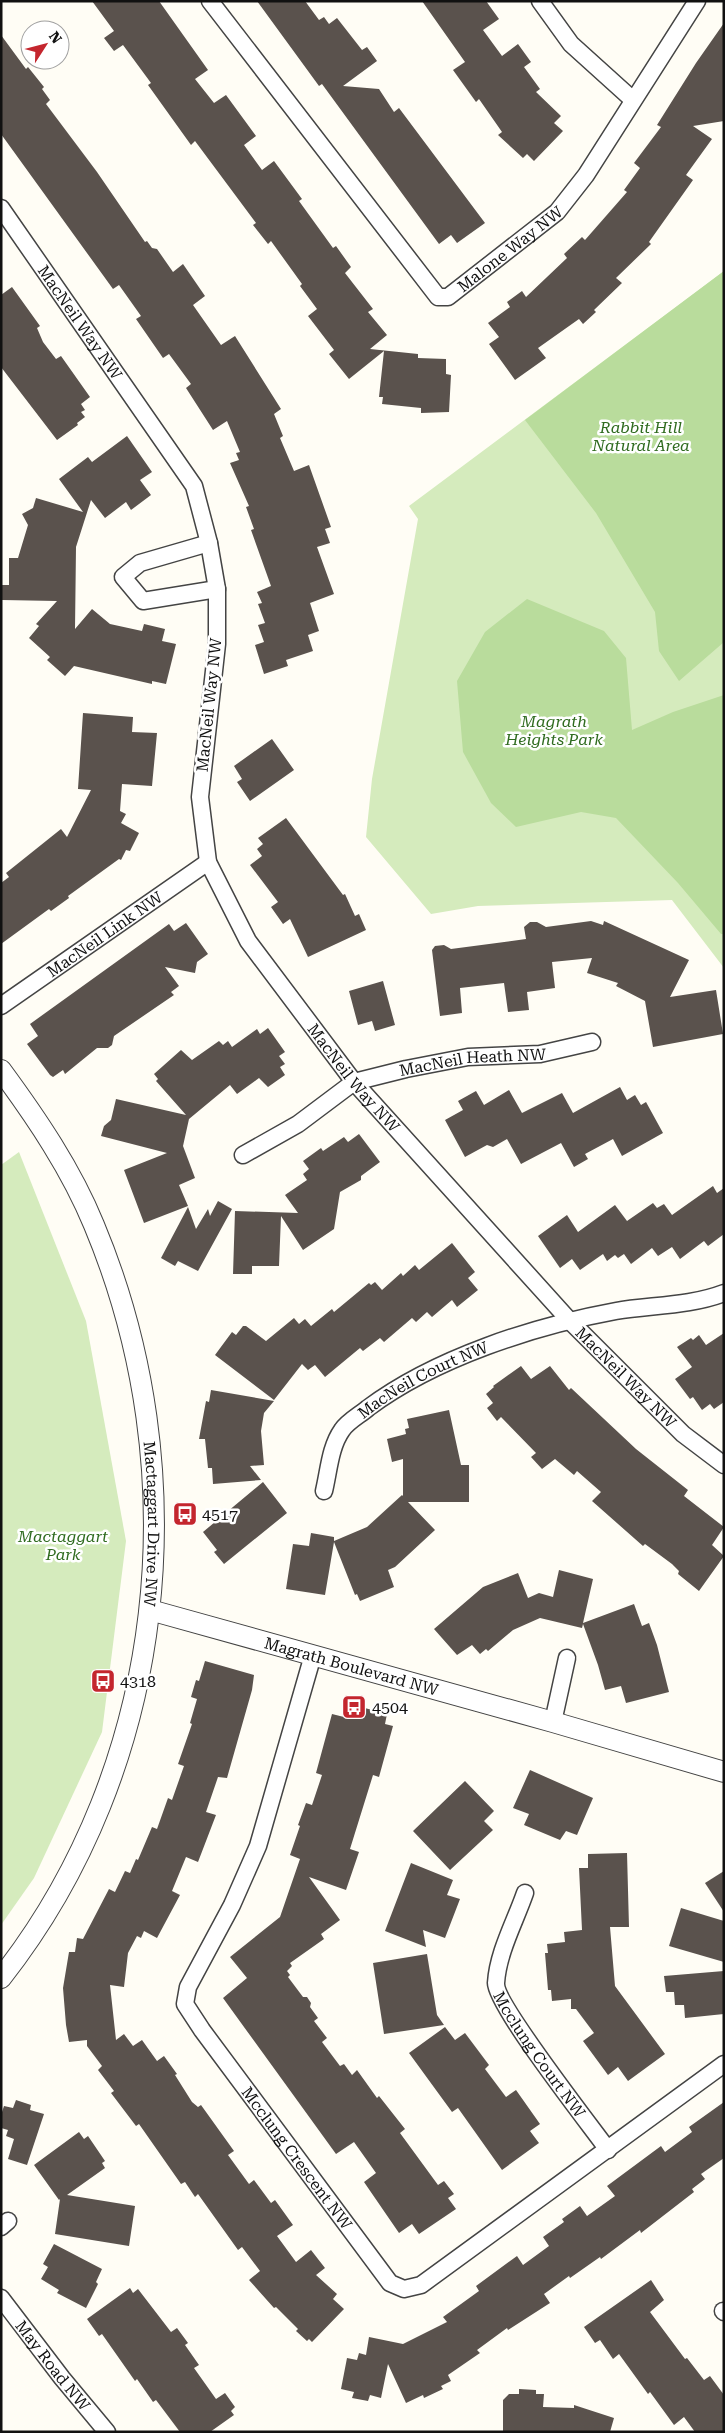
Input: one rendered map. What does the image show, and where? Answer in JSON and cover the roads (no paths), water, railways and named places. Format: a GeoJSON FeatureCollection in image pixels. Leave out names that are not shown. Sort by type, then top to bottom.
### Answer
{"type":"FeatureCollection","features":[{"type":"Feature","properties":{"kind":"street","name":"Malone Way NW"},"geometry":{"type":"LineString","coordinates":[[210,1],[438,297],[448,297],[458,290],[557,212],[586,175],[697,1]]}},
{"type":"Feature","properties":{"kind":"street"},"geometry":{"type":"LineString","coordinates":[[540,1],[571,44],[633,100]]}},
{"type":"Feature","properties":{"kind":"street","name":"MacNeil Way NW"},"geometry":{"type":"LineString","coordinates":[[1,208],[194,486],[209,543],[217,589],[217,644],[200,797],[208,862],[248,940],[354,1082],[569,1320],[683,1434],[724,1465]]}},
{"type":"Feature","properties":{"kind":"street"},"geometry":{"type":"LineString","coordinates":[[209,543],[140,563],[123,578],[143,601],[217,589]]}},
{"type":"Feature","properties":{"kind":"street","name":"MacNeil Link NW"},"geometry":{"type":"LineString","coordinates":[[1,1006],[208,862]]}},
{"type":"Feature","properties":{"kind":"street","name":"MacNeil Heath NW"},"geometry":{"type":"LineString","coordinates":[[354,1082],[406,1069],[468,1057],[540,1054],[592,1042]]}},
{"type":"Feature","properties":{"kind":"street","name":"Mactaggart Drive NW"},"geometry":{"type":"LineString","coordinates":[[1,1070],[34,1117],[74,1182],[108,1261],[134,1346],[149,1426],[155,1488],[154,1556],[150,1610],[144,1651],[130,1716],[115,1768],[95,1820],[80,1852],[46,1912],[1,1978]]}},
{"type":"Feature","properties":{"kind":"street"},"geometry":{"type":"LineString","coordinates":[[243,1156],[298,1124],[354,1082]]}},
{"type":"Feature","properties":{"kind":"street","name":"MacNeil Court NW"},"geometry":{"type":"LineString","coordinates":[[324,1491],[334,1443],[343,1427],[376,1403],[441,1363],[569,1320],[636,1308],[707,1299],[724,1293]]}},
{"type":"Feature","properties":{"kind":"street","name":"Magrath Boulevard NW"},"geometry":{"type":"LineString","coordinates":[[150,1610],[553,1722],[724,1772]]}},
{"type":"Feature","properties":{"kind":"street","name":"Mcclung Crescent NW"},"geometry":{"type":"LineString","coordinates":[[313,1655],[258,1846],[232,1904],[188,1987],[185,2004],[390,2284],[398,2288],[413,2289],[421,2285],[724,2064]]}},
{"type":"Feature","properties":{"kind":"street"},"geometry":{"type":"LineString","coordinates":[[553,1722],[567,1658]]}},
{"type":"Feature","properties":{"kind":"street","name":"Mcclung Court NW"},"geometry":{"type":"LineString","coordinates":[[526,1893],[501,1958],[496,1985],[508,2012],[608,2150]]}},
{"type":"Feature","properties":{"kind":"street","name":"May Road NW"},"geometry":{"type":"LineString","coordinates":[[1,2298],[62,2378],[107,2432]]}},
{"type":"Feature","properties":{"kind":"place","name":"4517"},"geometry":{"type":"Point","coordinates":[185,1514]}},
{"type":"Feature","properties":{"kind":"place","name":"4318"},"geometry":{"type":"Point","coordinates":[103,1681]}},
{"type":"Feature","properties":{"kind":"place","name":"4504"},"geometry":{"type":"Point","coordinates":[354,1707]}},
{"type":"Feature","properties":{"kind":"park label","name":"Rabbit Hill Natural Area"},"geometry":{"type":"Point","coordinates":[641,436]}},
{"type":"Feature","properties":{"kind":"park label","name":"Magrath Heights Park"},"geometry":{"type":"Point","coordinates":[554,730]}},
{"type":"Feature","properties":{"kind":"park label","name":"Mactaggart Park"},"geometry":{"type":"Point","coordinates":[63,1545]}}]}
